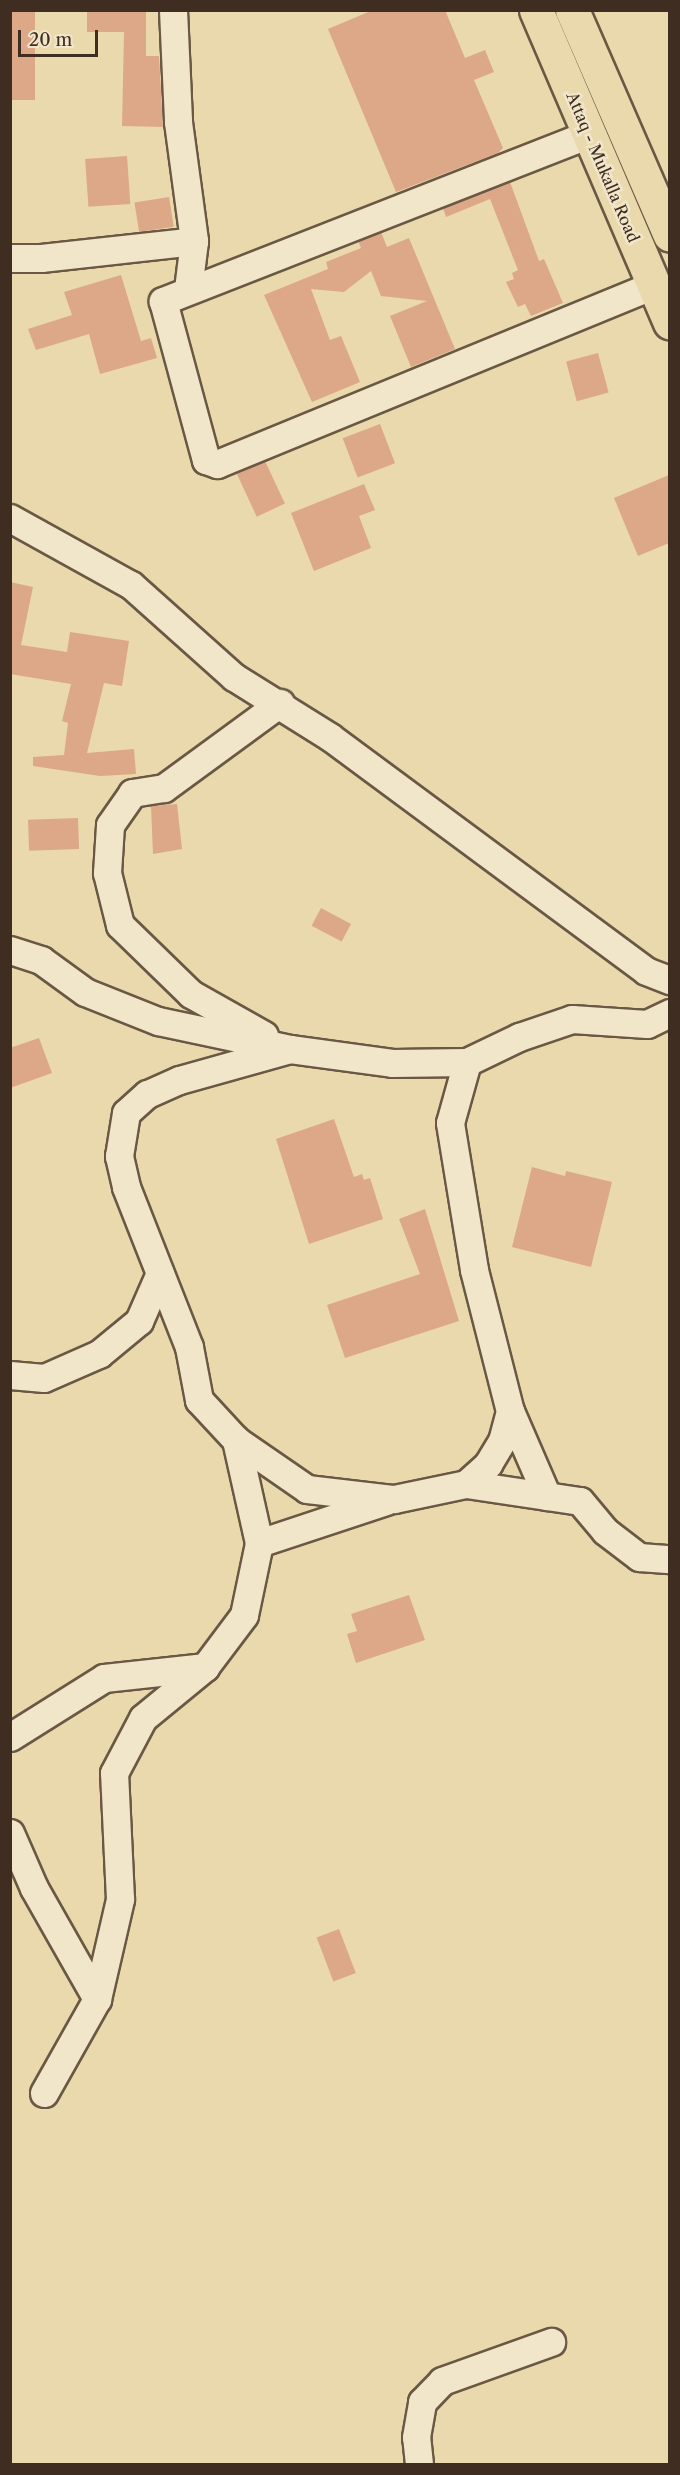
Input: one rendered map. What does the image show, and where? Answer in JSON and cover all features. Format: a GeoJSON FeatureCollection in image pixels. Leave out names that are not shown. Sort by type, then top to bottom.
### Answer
{"type":"FeatureCollection","features":[{"type":"Feature","properties":{"kind":"main road","name":"Attaq - Mukalla Road"},"geometry":{"type":"LineString","coordinates":[[536,10],[669,323]]}},
{"type":"Feature","properties":{"kind":"main road","name":"Attaq - Mukalla Road"},"geometry":{"type":"LineString","coordinates":[[572,10],[667,227]]}},
{"type":"Feature","properties":{"kind":"street"},"geometry":{"type":"LineString","coordinates":[[173,10],[178,122],[194,241],[188,289]]}},
{"type":"Feature","properties":{"kind":"street"},"geometry":{"type":"LineString","coordinates":[[588,134],[188,289],[163,301],[206,460],[217,464],[653,285]]}},
{"type":"Feature","properties":{"kind":"street"},"geometry":{"type":"LineString","coordinates":[[10,258],[41,258],[194,241]]}},
{"type":"Feature","properties":{"kind":"street"},"geometry":{"type":"LineString","coordinates":[[10,518],[131,585],[234,677],[280,703],[646,970],[669,980]]}},
{"type":"Feature","properties":{"kind":"street"},"geometry":{"type":"LineString","coordinates":[[280,703],[164,788],[132,793],[110,825],[106,873],[120,925],[191,994],[290,1049]]}},
{"type":"Feature","properties":{"kind":"street"},"geometry":{"type":"LineString","coordinates":[[10,950],[41,960],[84,992],[158,1021],[290,1049],[392,1063],[466,1062],[519,1037],[572,1019],[648,1024],[669,1013]]}},
{"type":"Feature","properties":{"kind":"street"},"geometry":{"type":"LineString","coordinates":[[290,1049],[179,1080],[147,1094],[126,1113],[119,1156],[126,1186],[189,1347],[199,1400],[236,1440],[307,1489],[394,1499]]}},
{"type":"Feature","properties":{"kind":"street"},"geometry":{"type":"LineString","coordinates":[[466,1062],[450,1123],[474,1270],[510,1411],[548,1496]]}},
{"type":"Feature","properties":{"kind":"street"},"geometry":{"type":"LineString","coordinates":[[10,1375],[44,1378],[99,1354],[138,1321],[160,1273]]}},
{"type":"Feature","properties":{"kind":"street"},"geometry":{"type":"LineString","coordinates":[[466,1485],[488,1464],[502,1441],[510,1411]]}},
{"type":"Feature","properties":{"kind":"street"},"geometry":{"type":"LineString","coordinates":[[44,2093],[97,1999],[120,1899],[114,1773],[143,1718],[205,1666],[244,1615],[259,1543],[236,1440]]}},
{"type":"Feature","properties":{"kind":"street"},"geometry":{"type":"LineString","coordinates":[[259,1543],[394,1499],[466,1485],[580,1501],[605,1531],[639,1557],[669,1559]]}},
{"type":"Feature","properties":{"kind":"street"},"geometry":{"type":"LineString","coordinates":[[10,1737],[104,1678],[205,1666]]}},
{"type":"Feature","properties":{"kind":"street"},"geometry":{"type":"LineString","coordinates":[[10,1833],[34,1888],[97,1999]]}},
{"type":"Feature","properties":{"kind":"street"},"geometry":{"type":"LineString","coordinates":[[419,2464],[416,2437],[422,2402],[442,2381],[551,2342]]}},
{"type":"Feature","properties":{"kind":"building"},"geometry":{"type":"Polygon","coordinates":[[[10,10],[35,10],[35,100],[10,100],[10,10]]]}},
{"type":"Feature","properties":{"kind":"building"},"geometry":{"type":"Polygon","coordinates":[[[87,10],[146,10],[146,56],[159,56],[163,127],[122,126],[124,32],[87,32],[87,10]]]}},
{"type":"Feature","properties":{"kind":"building"},"geometry":{"type":"Polygon","coordinates":[[[373,10],[445,10],[465,58],[485,50],[494,72],[474,80],[503,148],[498,153],[396,192],[328,29],[373,10]]]}},
{"type":"Feature","properties":{"kind":"building"},"geometry":{"type":"Polygon","coordinates":[[[127,156],[130,204],[88,207],[85,159],[127,156]]]}},
{"type":"Feature","properties":{"kind":"building"},"geometry":{"type":"Polygon","coordinates":[[[510,182],[539,261],[544,259],[563,303],[531,316],[525,304],[518,307],[506,282],[514,279],[512,273],[518,270],[490,199],[446,217],[443,208],[510,182]]]}},
{"type":"Feature","properties":{"kind":"building"},"geometry":{"type":"Polygon","coordinates":[[[169,197],[174,227],[139,232],[134,202],[169,197]]]}},
{"type":"Feature","properties":{"kind":"building"},"geometry":{"type":"Polygon","coordinates":[[[381,232],[387,247],[409,238],[455,349],[411,367],[390,316],[427,301],[381,296],[371,271],[344,292],[311,289],[330,340],[341,336],[360,382],[312,402],[264,295],[328,269],[326,262],[361,248],[358,241],[381,232]]]}},
{"type":"Feature","properties":{"kind":"building"},"geometry":{"type":"Polygon","coordinates":[[[121,275],[141,341],[151,338],[157,358],[100,374],[89,334],[36,350],[28,329],[72,315],[64,292],[121,275]]]}},
{"type":"Feature","properties":{"kind":"building"},"geometry":{"type":"Polygon","coordinates":[[[598,353],[609,393],[577,401],[566,362],[598,353]]]}},
{"type":"Feature","properties":{"kind":"building"},"geometry":{"type":"Polygon","coordinates":[[[380,424],[395,463],[358,478],[343,438],[380,424]]]}},
{"type":"Feature","properties":{"kind":"building"},"geometry":{"type":"Polygon","coordinates":[[[265,461],[285,504],[257,517],[237,474],[265,461]]]}},
{"type":"Feature","properties":{"kind":"building"},"geometry":{"type":"Polygon","coordinates":[[[669,475],[669,543],[638,556],[614,498],[669,475]]]}},
{"type":"Feature","properties":{"kind":"building"},"geometry":{"type":"Polygon","coordinates":[[[364,484],[375,510],[359,516],[371,548],[314,571],[291,513],[364,484]]]}},
{"type":"Feature","properties":{"kind":"building"},"geometry":{"type":"Polygon","coordinates":[[[10,582],[33,587],[21,645],[67,652],[70,632],[129,641],[122,686],[104,683],[87,753],[134,749],[136,774],[100,776],[33,766],[33,757],[64,755],[68,723],[62,721],[71,684],[10,674],[10,582]]]}},
{"type":"Feature","properties":{"kind":"building"},"geometry":{"type":"Polygon","coordinates":[[[177,804],[182,849],[153,854],[151,806],[177,804]]]}},
{"type":"Feature","properties":{"kind":"building"},"geometry":{"type":"Polygon","coordinates":[[[78,818],[79,849],[29,851],[28,820],[78,818]]]}},
{"type":"Feature","properties":{"kind":"building"},"geometry":{"type":"Polygon","coordinates":[[[321,908],[351,924],[342,942],[312,926],[321,908]]]}},
{"type":"Feature","properties":{"kind":"building"},"geometry":{"type":"Polygon","coordinates":[[[39,1038],[52,1073],[10,1088],[10,1048],[39,1038]]]}},
{"type":"Feature","properties":{"kind":"building"},"geometry":{"type":"Polygon","coordinates":[[[334,1119],[354,1177],[362,1174],[364,1180],[370,1178],[383,1219],[309,1244],[276,1139],[334,1119]]]}},
{"type":"Feature","properties":{"kind":"building"},"geometry":{"type":"Polygon","coordinates":[[[532,1167],[565,1176],[566,1171],[612,1182],[591,1267],[512,1247],[532,1167]]]}},
{"type":"Feature","properties":{"kind":"building"},"geometry":{"type":"Polygon","coordinates":[[[425,1209],[459,1321],[345,1358],[327,1305],[420,1274],[399,1219],[425,1209]]]}},
{"type":"Feature","properties":{"kind":"building"},"geometry":{"type":"Polygon","coordinates":[[[409,1595],[425,1640],[356,1663],[347,1634],[357,1631],[351,1614],[409,1595]]]}},
{"type":"Feature","properties":{"kind":"building"},"geometry":{"type":"Polygon","coordinates":[[[339,1929],[356,1973],[333,1981],[317,1938],[339,1929]]]}}]}
